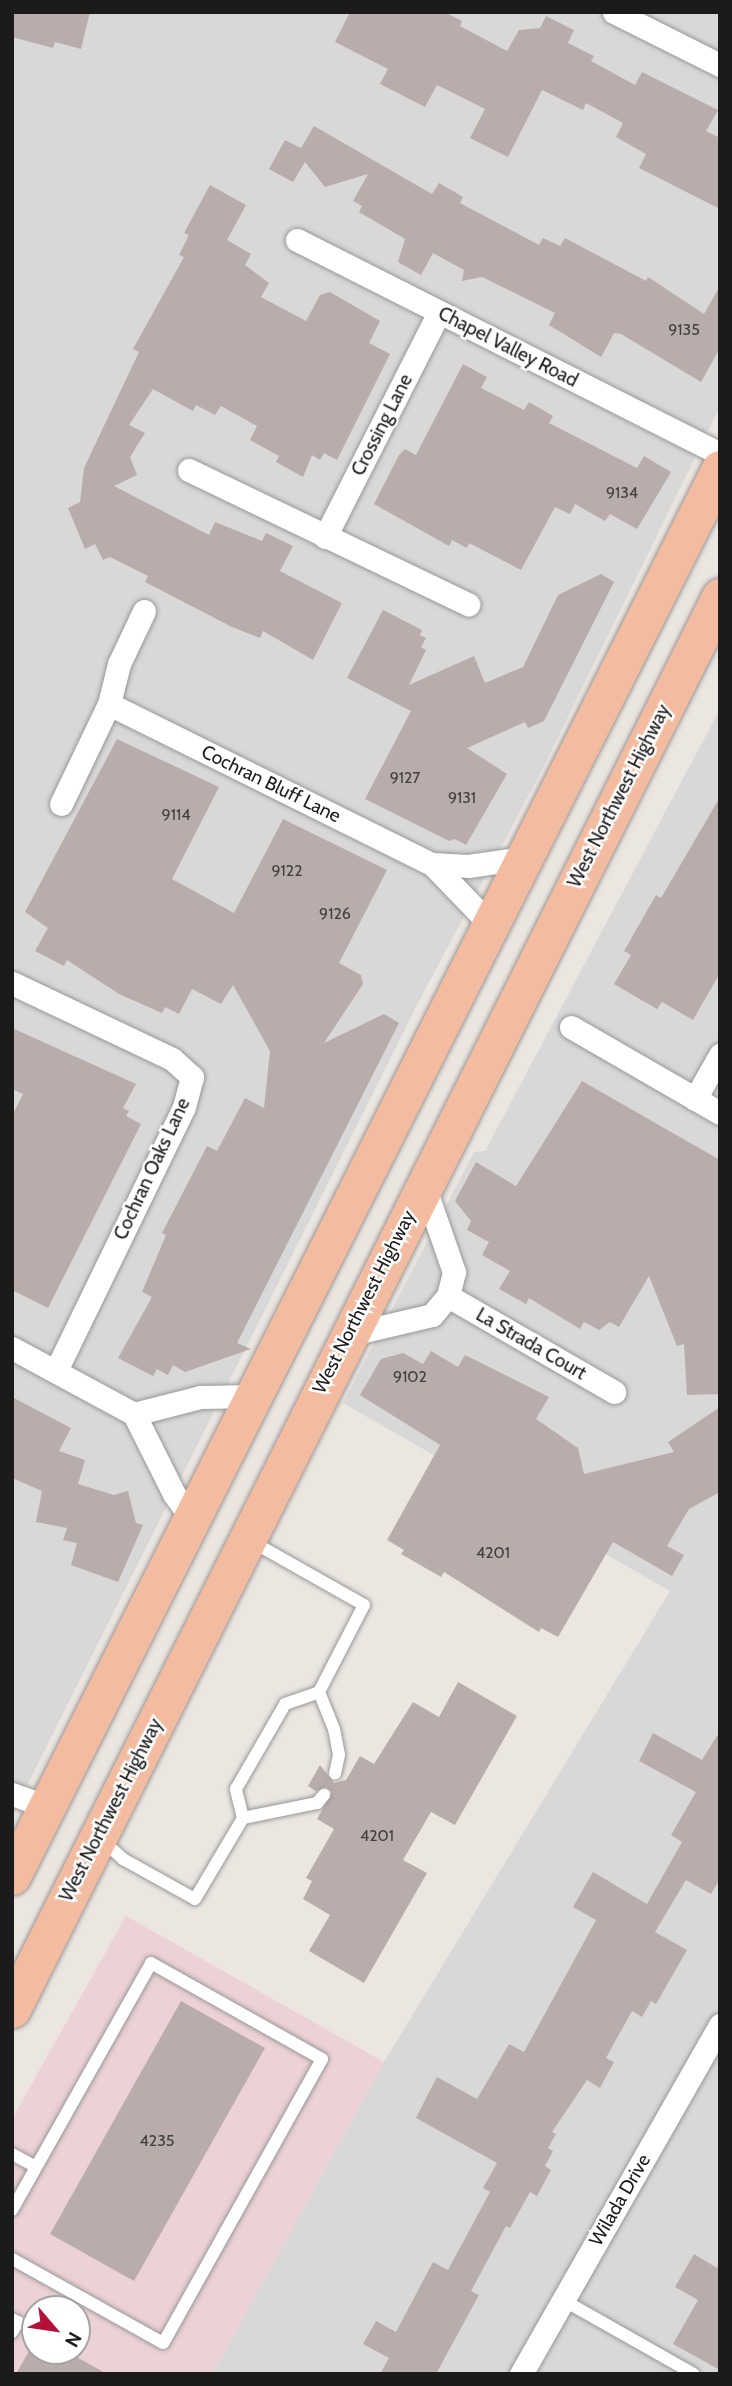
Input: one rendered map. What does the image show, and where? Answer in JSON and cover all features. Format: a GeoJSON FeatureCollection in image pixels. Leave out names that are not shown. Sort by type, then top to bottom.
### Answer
{"type":"FeatureCollection","features":[{"type":"Feature","properties":{"kind":"main road"},"geometry":{"type":"LineString","coordinates":[[13,1873],[251,1395],[720,469]]}},
{"type":"Feature","properties":{"kind":"main road","name":"West Northwest Highway"},"geometry":{"type":"LineString","coordinates":[[12,2009],[248,1539],[347,1335],[720,597]]}},
{"type":"Feature","properties":{"kind":"main road"},"geometry":{"type":"LineString","coordinates":[[47,1807],[97,1836]]}},
{"type":"Feature","properties":{"kind":"street"},"geometry":{"type":"LineString","coordinates":[[614,12],[720,65]]}},
{"type":"Feature","properties":{"kind":"street","name":"Chapel Valley Road"},"geometry":{"type":"LineString","coordinates":[[297,240],[720,454]]}},
{"type":"Feature","properties":{"kind":"street","name":"Crossing Lane"},"geometry":{"type":"LineString","coordinates":[[325,537],[439,312]]}},
{"type":"Feature","properties":{"kind":"street"},"geometry":{"type":"LineString","coordinates":[[189,470],[468,604]]}},
{"type":"Feature","properties":{"kind":"street"},"geometry":{"type":"LineString","coordinates":[[61,804],[109,704],[119,664],[144,611]]}},
{"type":"Feature","properties":{"kind":"street","name":"Cochran Bluff Lane"},"geometry":{"type":"LineString","coordinates":[[109,704],[432,864],[490,924]]}},
{"type":"Feature","properties":{"kind":"street","name":"Cochran Bluff Lane"},"geometry":{"type":"LineString","coordinates":[[432,864],[468,866],[524,858]]}},
{"type":"Feature","properties":{"kind":"street","name":"Cochran Oaks Lane"},"geometry":{"type":"LineString","coordinates":[[12,983],[172,1059],[192,1077],[184,1107],[57,1369]]}},
{"type":"Feature","properties":{"kind":"street"},"geometry":{"type":"LineString","coordinates":[[572,1027],[720,1113]]}},
{"type":"Feature","properties":{"kind":"street"},"geometry":{"type":"LineString","coordinates":[[695,1099],[720,1055]]}},
{"type":"Feature","properties":{"kind":"street"},"geometry":{"type":"LineString","coordinates":[[347,1335],[432,1315],[448,1296],[454,1272],[424,1183]]}},
{"type":"Feature","properties":{"kind":"street","name":"La Strada Court"},"geometry":{"type":"LineString","coordinates":[[448,1296],[614,1392]]}},
{"type":"Feature","properties":{"kind":"street"},"geometry":{"type":"LineString","coordinates":[[12,1348],[57,1369],[134,1414],[174,1494],[191,1517]]}},
{"type":"Feature","properties":{"kind":"street"},"geometry":{"type":"LineString","coordinates":[[134,1414],[200,1396],[251,1395]]}},
{"type":"Feature","properties":{"kind":"street"},"geometry":{"type":"LineString","coordinates":[[12,1794],[47,1807]]}},
{"type":"Feature","properties":{"kind":"street","name":"Wilada Drive"},"geometry":{"type":"LineString","coordinates":[[521,2374],[720,2025]]}},
{"type":"Feature","properties":{"kind":"lane"},"geometry":{"type":"LineString","coordinates":[[457,889],[459,877],[468,866]]}},
{"type":"Feature","properties":{"kind":"lane"},"geometry":{"type":"LineString","coordinates":[[97,1836],[123,1859],[195,1899],[243,1818],[236,1789],[285,1704],[319,1692],[364,1605],[248,1539]]}},
{"type":"Feature","properties":{"kind":"lane"},"geometry":{"type":"LineString","coordinates":[[319,1692],[334,1729],[338,1755],[335,1774]]}},
{"type":"Feature","properties":{"kind":"lane"},"geometry":{"type":"LineString","coordinates":[[243,1818],[317,1803],[324,1795]]}},
{"type":"Feature","properties":{"kind":"lane"},"geometry":{"type":"LineString","coordinates":[[12,2210],[151,1963],[322,2059],[163,2343],[12,2259]]}},
{"type":"Feature","properties":{"kind":"lane"},"geometry":{"type":"LineString","coordinates":[[12,2154],[36,2167]]}},
{"type":"Feature","properties":{"kind":"lane"},"geometry":{"type":"LineString","coordinates":[[563,2300],[694,2374]]}},
{"type":"Feature","properties":{"kind":"lane"},"geometry":{"type":"LineString","coordinates":[[12,2319],[18,2322],[12,2332]]}},
{"type":"Feature","properties":{"kind":"shaded area"},"geometry":{"type":"Polygon","coordinates":[[[12,12],[720,12],[720,407],[541,772],[419,1001],[12,1816],[12,12]]]}},
{"type":"Feature","properties":{"kind":"shaded area"},"geometry":{"type":"Polygon","coordinates":[[[720,709],[720,2374],[212,2374],[384,2062],[670,1591],[343,1403],[474,1152],[485,1151],[720,709]]]}},
{"type":"Feature","properties":{"kind":"shaded area"},"geometry":{"type":"Polygon","coordinates":[[[126,1916],[384,2062],[212,2374],[12,2374],[12,2119],[126,1916]]]}},
{"type":"Feature","properties":{"kind":"building"},"geometry":{"type":"Polygon","coordinates":[[[12,12],[90,12],[81,49],[55,42],[53,48],[12,37],[12,12]]]}},
{"type":"Feature","properties":{"kind":"building"},"geometry":{"type":"Polygon","coordinates":[[[350,12],[444,12],[462,21],[460,26],[507,51],[519,30],[540,28],[546,16],[574,30],[568,43],[594,56],[591,61],[635,85],[642,72],[718,110],[706,131],[720,138],[720,209],[639,168],[646,154],[616,137],[623,123],[586,103],[583,110],[542,90],[508,157],[470,138],[485,109],[437,85],[425,107],[380,84],[388,69],[335,42],[350,12]]]}},
{"type":"Feature","properties":{"kind":"building"},"geometry":{"type":"Polygon","coordinates":[[[314,126],[432,194],[439,183],[463,197],[460,203],[539,245],[543,238],[560,246],[565,238],[646,281],[648,277],[704,314],[720,286],[720,348],[701,382],[621,334],[614,333],[601,357],[549,325],[555,313],[482,277],[462,281],[464,270],[433,253],[421,275],[398,262],[405,239],[359,212],[362,206],[353,201],[368,174],[325,187],[305,162],[293,182],[269,169],[285,140],[301,148],[314,126]]]}},
{"type":"Feature","properties":{"kind":"building"},"geometry":{"type":"Polygon","coordinates":[[[210,185],[246,205],[227,240],[251,254],[245,265],[269,283],[261,297],[306,321],[320,295],[330,292],[380,321],[369,343],[390,354],[337,460],[324,453],[320,460],[312,455],[303,477],[276,462],[279,456],[250,440],[257,426],[221,406],[215,415],[196,405],[193,411],[153,389],[129,425],[145,433],[130,457],[137,475],[114,486],[209,535],[215,522],[262,541],[266,533],[293,546],[280,571],[342,603],[313,660],[263,631],[260,638],[232,627],[145,582],[148,576],[110,557],[103,560],[95,544],[85,549],[68,508],[80,502],[84,468],[139,352],[133,349],[184,257],[179,255],[189,235],[184,233],[210,185]]]}},
{"type":"Feature","properties":{"kind":"building"},"geometry":{"type":"Polygon","coordinates":[[[463,364],[487,377],[481,388],[524,410],[529,402],[553,416],[549,423],[637,468],[644,456],[671,472],[637,529],[610,514],[605,521],[575,504],[570,514],[555,507],[521,570],[469,543],[467,548],[452,540],[449,546],[374,504],[399,455],[405,449],[416,455],[463,364]]]}},
{"type":"Feature","properties":{"kind":"building"},"geometry":{"type":"Polygon","coordinates":[[[601,574],[614,582],[544,721],[528,728],[525,722],[467,748],[507,774],[466,845],[455,839],[449,841],[365,799],[411,711],[347,678],[383,610],[422,630],[420,635],[426,638],[421,647],[426,650],[409,685],[474,656],[485,683],[523,667],[558,595],[601,574]]]}},
{"type":"Feature","properties":{"kind":"building"},"geometry":{"type":"Polygon","coordinates":[[[117,739],[219,787],[172,879],[234,913],[283,819],[387,870],[339,963],[361,975],[363,984],[324,1043],[384,1014],[399,1023],[237,1343],[251,1349],[185,1372],[173,1365],[168,1375],[157,1369],[153,1376],[118,1358],[152,1297],[142,1292],[166,1235],[162,1233],[207,1146],[217,1151],[245,1098],[264,1108],[270,1051],[233,985],[221,1004],[192,989],[179,1014],[165,1007],[162,1013],[119,994],[67,960],[64,966],[35,951],[48,928],[25,912],[117,739]]]}},
{"type":"Feature","properties":{"kind":"building"},"geometry":{"type":"Polygon","coordinates":[[[720,797],[720,973],[693,1020],[662,1002],[657,1009],[614,984],[631,955],[624,951],[656,895],[661,898],[720,797]]]}},
{"type":"Feature","properties":{"kind":"building"},"geometry":{"type":"Polygon","coordinates":[[[12,1028],[136,1084],[123,1108],[129,1111],[126,1116],[141,1124],[48,1308],[12,1290],[12,1116],[23,1094],[12,1089],[12,1028]]]}},
{"type":"Feature","properties":{"kind":"building"},"geometry":{"type":"Polygon","coordinates":[[[582,1081],[720,1160],[720,1394],[687,1395],[684,1344],[677,1346],[649,1276],[619,1327],[610,1322],[599,1330],[584,1322],[580,1329],[529,1298],[526,1304],[499,1289],[510,1271],[482,1255],[489,1242],[467,1230],[471,1221],[455,1201],[476,1162],[516,1186],[582,1081]]]}},
{"type":"Feature","properties":{"kind":"building"},"geometry":{"type":"Polygon","coordinates":[[[431,1351],[458,1367],[465,1355],[549,1397],[536,1419],[578,1448],[584,1474],[674,1452],[668,1442],[720,1407],[718,1493],[689,1509],[667,1546],[684,1555],[672,1576],[613,1542],[558,1637],[541,1628],[539,1632],[444,1572],[441,1577],[401,1554],[404,1550],[387,1540],[440,1445],[360,1395],[381,1359],[403,1353],[423,1364],[431,1351]]]}},
{"type":"Feature","properties":{"kind":"building"},"geometry":{"type":"Polygon","coordinates":[[[12,1397],[71,1428],[59,1451],[85,1460],[78,1484],[114,1495],[128,1491],[136,1523],[143,1525],[118,1582],[71,1565],[77,1543],[63,1540],[67,1528],[36,1522],[42,1491],[12,1478],[12,1397]]]}},
{"type":"Feature","properties":{"kind":"building"},"geometry":{"type":"Polygon","coordinates":[[[458,1682],[517,1716],[455,1825],[431,1812],[403,1860],[427,1873],[364,1983],[309,1951],[330,1915],[303,1899],[312,1881],[306,1878],[334,1829],[317,1819],[332,1792],[326,1787],[316,1791],[308,1786],[320,1765],[334,1783],[346,1780],[360,1756],[374,1764],[413,1702],[439,1717],[458,1682]]]}},
{"type":"Feature","properties":{"kind":"building"},"geometry":{"type":"Polygon","coordinates":[[[720,1731],[720,1879],[711,1894],[686,1880],[655,1932],[687,1950],[656,2004],[651,2001],[642,2017],[632,2011],[606,2058],[614,2062],[600,2088],[587,2080],[552,2132],[556,2134],[548,2148],[553,2151],[545,2166],[551,2170],[537,2196],[530,2192],[510,2228],[506,2226],[471,2291],[479,2295],[436,2374],[380,2374],[389,2358],[363,2344],[376,2321],[396,2332],[433,2262],[448,2270],[490,2192],[483,2188],[497,2163],[416,2118],[437,2077],[477,2099],[509,2044],[524,2052],[596,1920],[573,1907],[593,1872],[647,1904],[682,1842],[671,1835],[696,1792],[639,1761],[653,1733],[702,1760],[720,1731]]]}},
{"type":"Feature","properties":{"kind":"building"},"geometry":{"type":"Polygon","coordinates":[[[181,2001],[265,2048],[134,2281],[50,2234],[181,2001]]]}},
{"type":"Feature","properties":{"kind":"building"},"geometry":{"type":"Polygon","coordinates":[[[694,2254],[717,2268],[720,2262],[720,2370],[673,2344],[698,2300],[675,2287],[694,2254]]]}},
{"type":"Feature","properties":{"kind":"building"},"geometry":{"type":"Polygon","coordinates":[[[21,2365],[91,2365],[107,2374],[16,2374],[21,2365]]]}}]}
